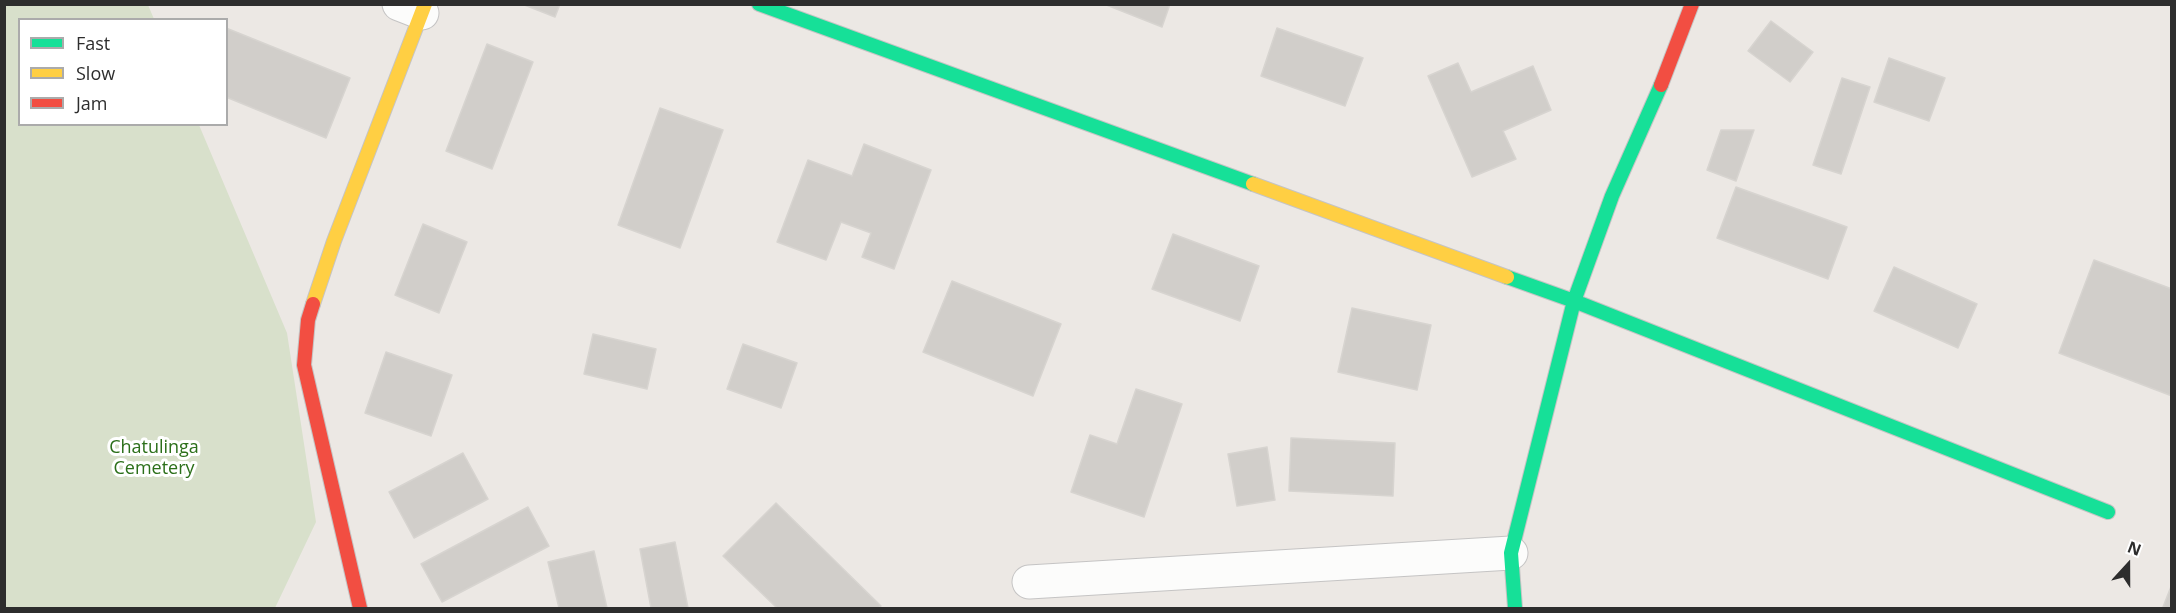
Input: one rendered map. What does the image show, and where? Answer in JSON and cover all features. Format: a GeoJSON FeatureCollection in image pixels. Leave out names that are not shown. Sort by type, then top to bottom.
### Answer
{"type":"FeatureCollection","features":[{"type":"Feature","properties":{"kind":"street"},"geometry":{"type":"LineString","coordinates":[[759,4],[1574,301],[2108,512]]}},
{"type":"Feature","properties":{"kind":"street"},"geometry":{"type":"LineString","coordinates":[[1515,609],[1511,553],[1574,301],[1612,196],[1655,102],[1692,4]]}},
{"type":"Feature","properties":{"kind":"street"},"geometry":{"type":"LineString","coordinates":[[360,609],[304,365],[308,320],[416,7]]}},
{"type":"Feature","properties":{"kind":"street"},"geometry":{"type":"LineString","coordinates":[[1029,582],[1511,553]]}},
{"type":"Feature","properties":{"kind":"green space","name":"Chatulinga Cemetery"},"geometry":{"type":"Polygon","coordinates":[[[4,5],[148,5],[154,18],[18,18],[18,126],[199,126],[287,333],[316,522],[275,608],[5,608],[4,5]]]}},
{"type":"Feature","properties":{"kind":"building"},"geometry":{"type":"Polygon","coordinates":[[[522,4],[560,4],[555,17],[522,4]]]}},
{"type":"Feature","properties":{"kind":"building"},"geometry":{"type":"Polygon","coordinates":[[[1104,4],[1170,4],[1162,27],[1104,4]]]}},
{"type":"Feature","properties":{"kind":"building"},"geometry":{"type":"Polygon","coordinates":[[[1771,21],[1813,52],[1790,82],[1748,51],[1771,21]]]}},
{"type":"Feature","properties":{"kind":"building"},"geometry":{"type":"Polygon","coordinates":[[[1277,28],[1363,58],[1345,106],[1261,76],[1277,28]]]}},
{"type":"Feature","properties":{"kind":"building"},"geometry":{"type":"Polygon","coordinates":[[[228,29],[350,78],[326,138],[228,98],[228,29]]]}},
{"type":"Feature","properties":{"kind":"building"},"geometry":{"type":"Polygon","coordinates":[[[487,44],[533,62],[492,169],[446,151],[487,44]]]}},
{"type":"Feature","properties":{"kind":"building"},"geometry":{"type":"Polygon","coordinates":[[[1889,58],[1945,78],[1929,121],[1874,102],[1889,58]]]}},
{"type":"Feature","properties":{"kind":"building"},"geometry":{"type":"Polygon","coordinates":[[[1458,63],[1471,92],[1533,66],[1551,110],[1503,131],[1516,159],[1472,177],[1428,76],[1458,63]]]}},
{"type":"Feature","properties":{"kind":"building"},"geometry":{"type":"Polygon","coordinates":[[[1842,78],[1870,87],[1841,174],[1813,165],[1842,78]]]}},
{"type":"Feature","properties":{"kind":"building"},"geometry":{"type":"Polygon","coordinates":[[[660,108],[723,130],[680,248],[618,225],[660,108]]]}},
{"type":"Feature","properties":{"kind":"building"},"geometry":{"type":"Polygon","coordinates":[[[1721,130],[1754,130],[1736,181],[1707,170],[1721,130]]]}},
{"type":"Feature","properties":{"kind":"building"},"geometry":{"type":"Polygon","coordinates":[[[864,144],[931,170],[894,269],[862,257],[871,233],[841,222],[826,260],[777,242],[808,160],[852,176],[864,144]]]}},
{"type":"Feature","properties":{"kind":"building"},"geometry":{"type":"Polygon","coordinates":[[[1736,187],[1847,227],[1828,279],[1717,238],[1736,187]]]}},
{"type":"Feature","properties":{"kind":"building"},"geometry":{"type":"Polygon","coordinates":[[[423,224],[467,242],[439,313],[395,295],[423,224]]]}},
{"type":"Feature","properties":{"kind":"building"},"geometry":{"type":"Polygon","coordinates":[[[1173,234],[1259,266],[1240,321],[1152,289],[1173,234]]]}},
{"type":"Feature","properties":{"kind":"building"},"geometry":{"type":"Polygon","coordinates":[[[2094,260],[2172,289],[2172,396],[2059,353],[2094,260]]]}},
{"type":"Feature","properties":{"kind":"building"},"geometry":{"type":"Polygon","coordinates":[[[1894,267],[1977,304],[1958,348],[1874,311],[1894,267]]]}},
{"type":"Feature","properties":{"kind":"building"},"geometry":{"type":"Polygon","coordinates":[[[952,281],[1061,324],[1033,396],[923,352],[952,281]]]}},
{"type":"Feature","properties":{"kind":"building"},"geometry":{"type":"Polygon","coordinates":[[[1352,308],[1431,325],[1417,390],[1338,372],[1352,308]]]}},
{"type":"Feature","properties":{"kind":"building"},"geometry":{"type":"Polygon","coordinates":[[[593,334],[656,349],[647,389],[584,374],[593,334]]]}},
{"type":"Feature","properties":{"kind":"building"},"geometry":{"type":"Polygon","coordinates":[[[743,344],[797,363],[781,408],[727,389],[743,344]]]}},
{"type":"Feature","properties":{"kind":"building"},"geometry":{"type":"Polygon","coordinates":[[[386,352],[452,375],[431,436],[365,413],[386,352]]]}},
{"type":"Feature","properties":{"kind":"building"},"geometry":{"type":"Polygon","coordinates":[[[1136,389],[1182,404],[1144,517],[1071,492],[1090,435],[1117,444],[1136,389]]]}},
{"type":"Feature","properties":{"kind":"building"},"geometry":{"type":"Polygon","coordinates":[[[1291,438],[1395,443],[1393,496],[1289,491],[1291,438]]]}},
{"type":"Feature","properties":{"kind":"building"},"geometry":{"type":"Polygon","coordinates":[[[1267,447],[1275,500],[1237,506],[1228,454],[1267,447]]]}},
{"type":"Feature","properties":{"kind":"building"},"geometry":{"type":"Polygon","coordinates":[[[463,453],[488,499],[414,538],[389,492],[463,453]]]}},
{"type":"Feature","properties":{"kind":"building"},"geometry":{"type":"Polygon","coordinates":[[[776,503],[881,606],[878,608],[777,608],[723,556],[776,503]]]}},
{"type":"Feature","properties":{"kind":"building"},"geometry":{"type":"Polygon","coordinates":[[[528,507],[549,546],[442,602],[421,564],[528,507]]]}},
{"type":"Feature","properties":{"kind":"building"},"geometry":{"type":"Polygon","coordinates":[[[675,542],[688,608],[651,608],[640,549],[675,542]]]}},
{"type":"Feature","properties":{"kind":"building"},"geometry":{"type":"Polygon","coordinates":[[[594,551],[607,608],[559,608],[548,562],[594,551]]]}},
{"type":"Feature","properties":{"kind":"building"},"geometry":{"type":"Polygon","coordinates":[[[2172,584],[2172,608],[2163,607],[2172,584]]]}},
{"type":"Feature","properties":{"kind":"traffic: fast"},"geometry":{"type":"LineString","coordinates":[[759,4],[1253,184]]}},
{"type":"Feature","properties":{"kind":"traffic: fast"},"geometry":{"type":"LineString","coordinates":[[1515,608],[1511,553],[1574,301],[1612,196],[1661,85]]}},
{"type":"Feature","properties":{"kind":"traffic: fast"},"geometry":{"type":"LineString","coordinates":[[1507,277],[1574,301],[2108,512]]}},
{"type":"Feature","properties":{"kind":"traffic: slow"},"geometry":{"type":"LineString","coordinates":[[313,304],[334,241],[425,4]]}},
{"type":"Feature","properties":{"kind":"traffic: slow"},"geometry":{"type":"LineString","coordinates":[[1253,184],[1507,277]]}},
{"type":"Feature","properties":{"kind":"traffic: jam"},"geometry":{"type":"LineString","coordinates":[[1661,85],[1692,4]]}},
{"type":"Feature","properties":{"kind":"traffic: jam"},"geometry":{"type":"LineString","coordinates":[[313,304],[308,320],[304,365],[360,608]]}}]}
